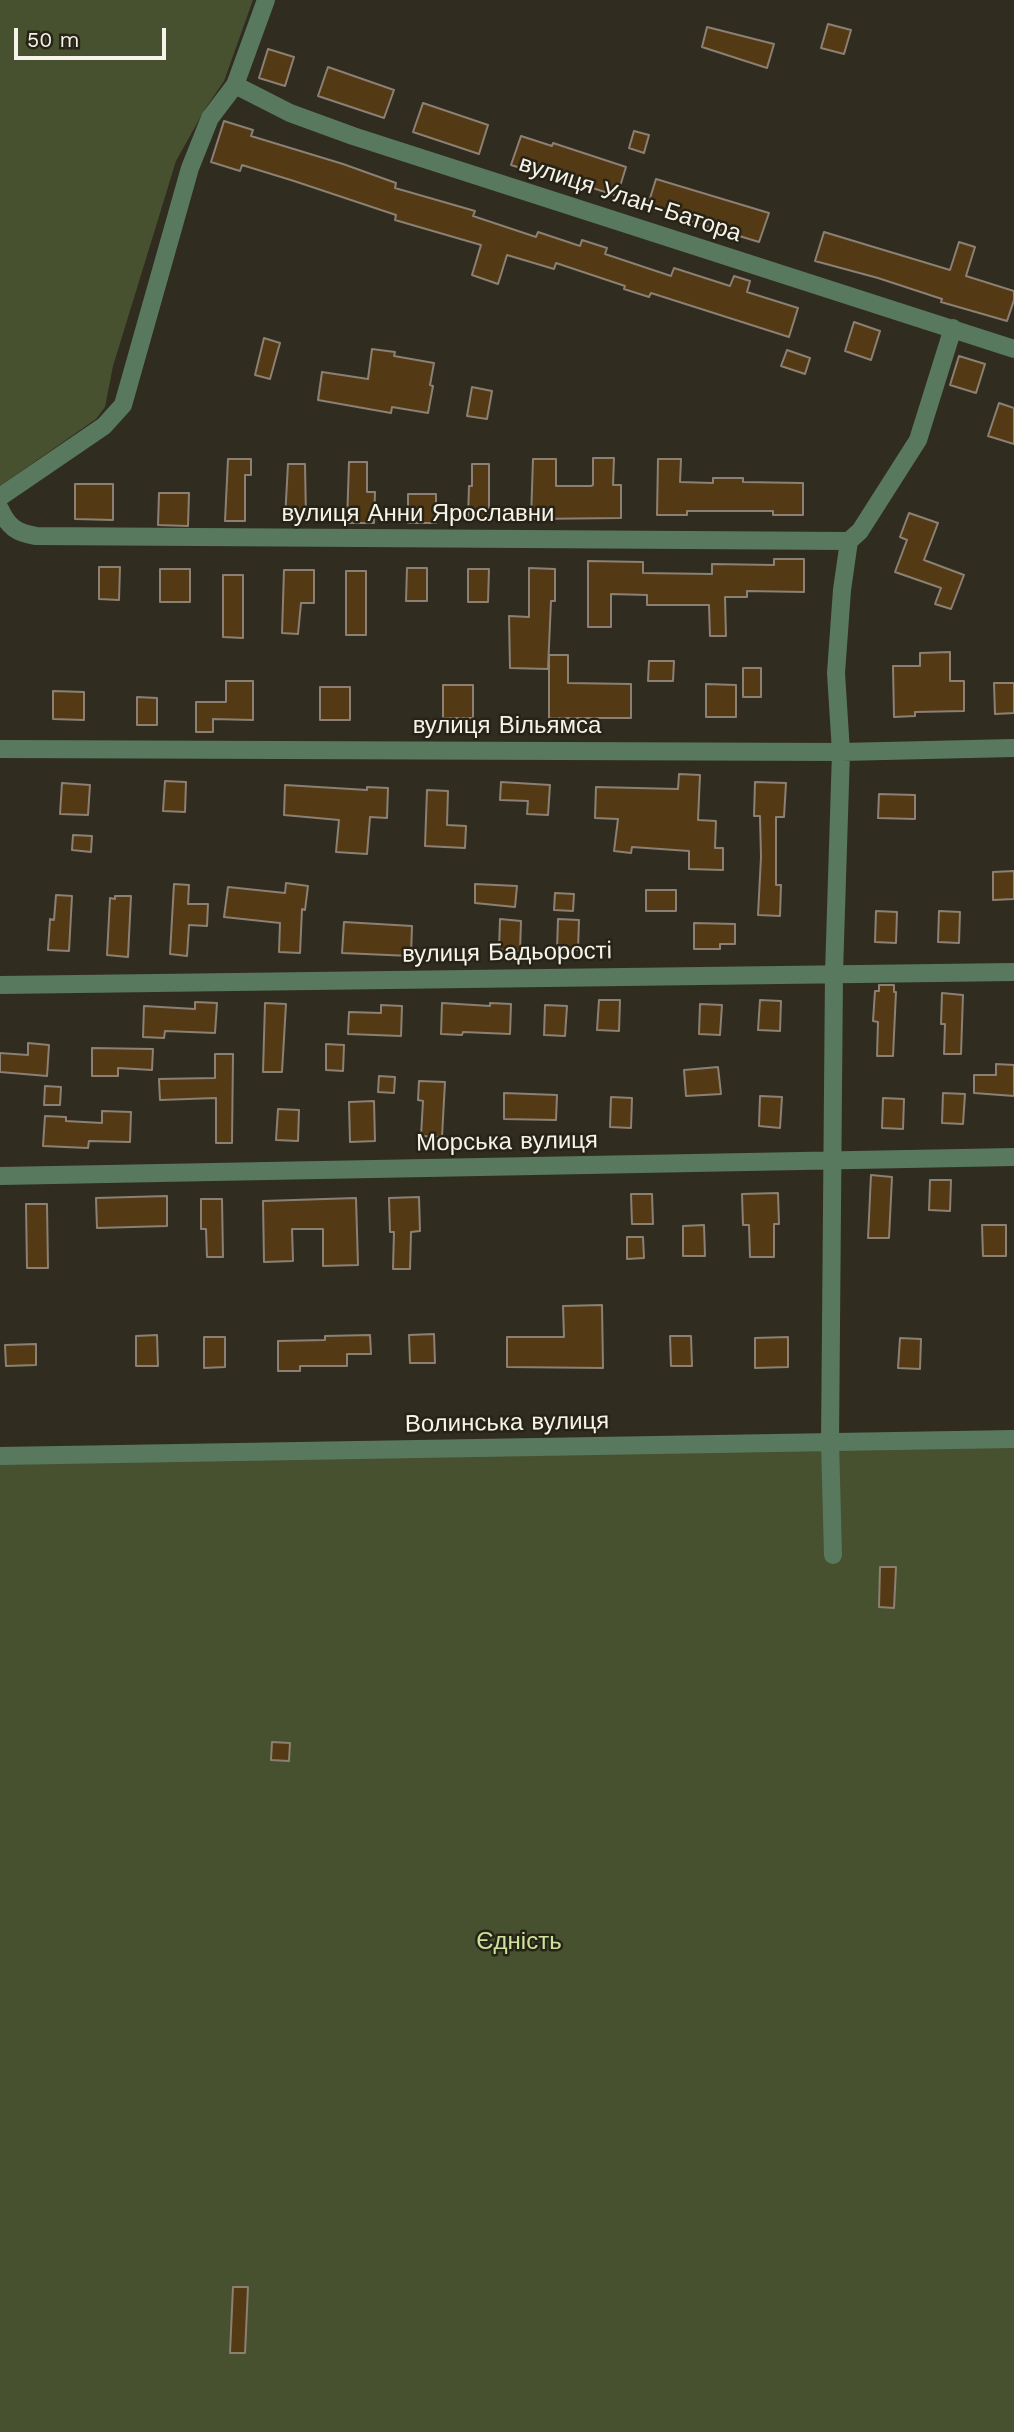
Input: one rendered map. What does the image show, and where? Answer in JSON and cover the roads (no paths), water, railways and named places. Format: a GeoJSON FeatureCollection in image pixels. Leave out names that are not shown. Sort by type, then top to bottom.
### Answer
{"type":"FeatureCollection","features":[{"type":"Feature","properties":{"kind":"street"},"geometry":{"type":"LineString","coordinates":[[0,497],[104,426],[123,405],[190,168],[210,118],[235,85],[266,0]]}},
{"type":"Feature","properties":{"kind":"street","name":"вулиця Улан-Батора"},"geometry":{"type":"LineString","coordinates":[[235,85],[290,113],[353,136],[1014,349]]}},
{"type":"Feature","properties":{"kind":"street"},"geometry":{"type":"LineString","coordinates":[[833,1555],[830,1442],[834,973],[841,752],[836,673],[842,590],[849,541],[860,531],[918,440],[953,328]]}},
{"type":"Feature","properties":{"kind":"street","name":"вулиця Анни Ярославни"},"geometry":{"type":"LineString","coordinates":[[0,509],[10,526],[19,534],[36,536],[849,541]]}},
{"type":"Feature","properties":{"kind":"street","name":"вулиця Вільямса"},"geometry":{"type":"LineString","coordinates":[[0,749],[841,752],[1014,748]]}},
{"type":"Feature","properties":{"kind":"street","name":"вулиця Бадьорості"},"geometry":{"type":"LineString","coordinates":[[0,985],[1014,972]]}},
{"type":"Feature","properties":{"kind":"street","name":"Морська вулиця"},"geometry":{"type":"LineString","coordinates":[[0,1176],[1014,1157]]}},
{"type":"Feature","properties":{"kind":"street","name":"Волинська вулиця"},"geometry":{"type":"LineString","coordinates":[[0,1456],[1014,1439]]}},
{"type":"Feature","properties":{"kind":"park label","name":"Єдність"},"geometry":{"type":"Point","coordinates":[519,1942]}}]}
